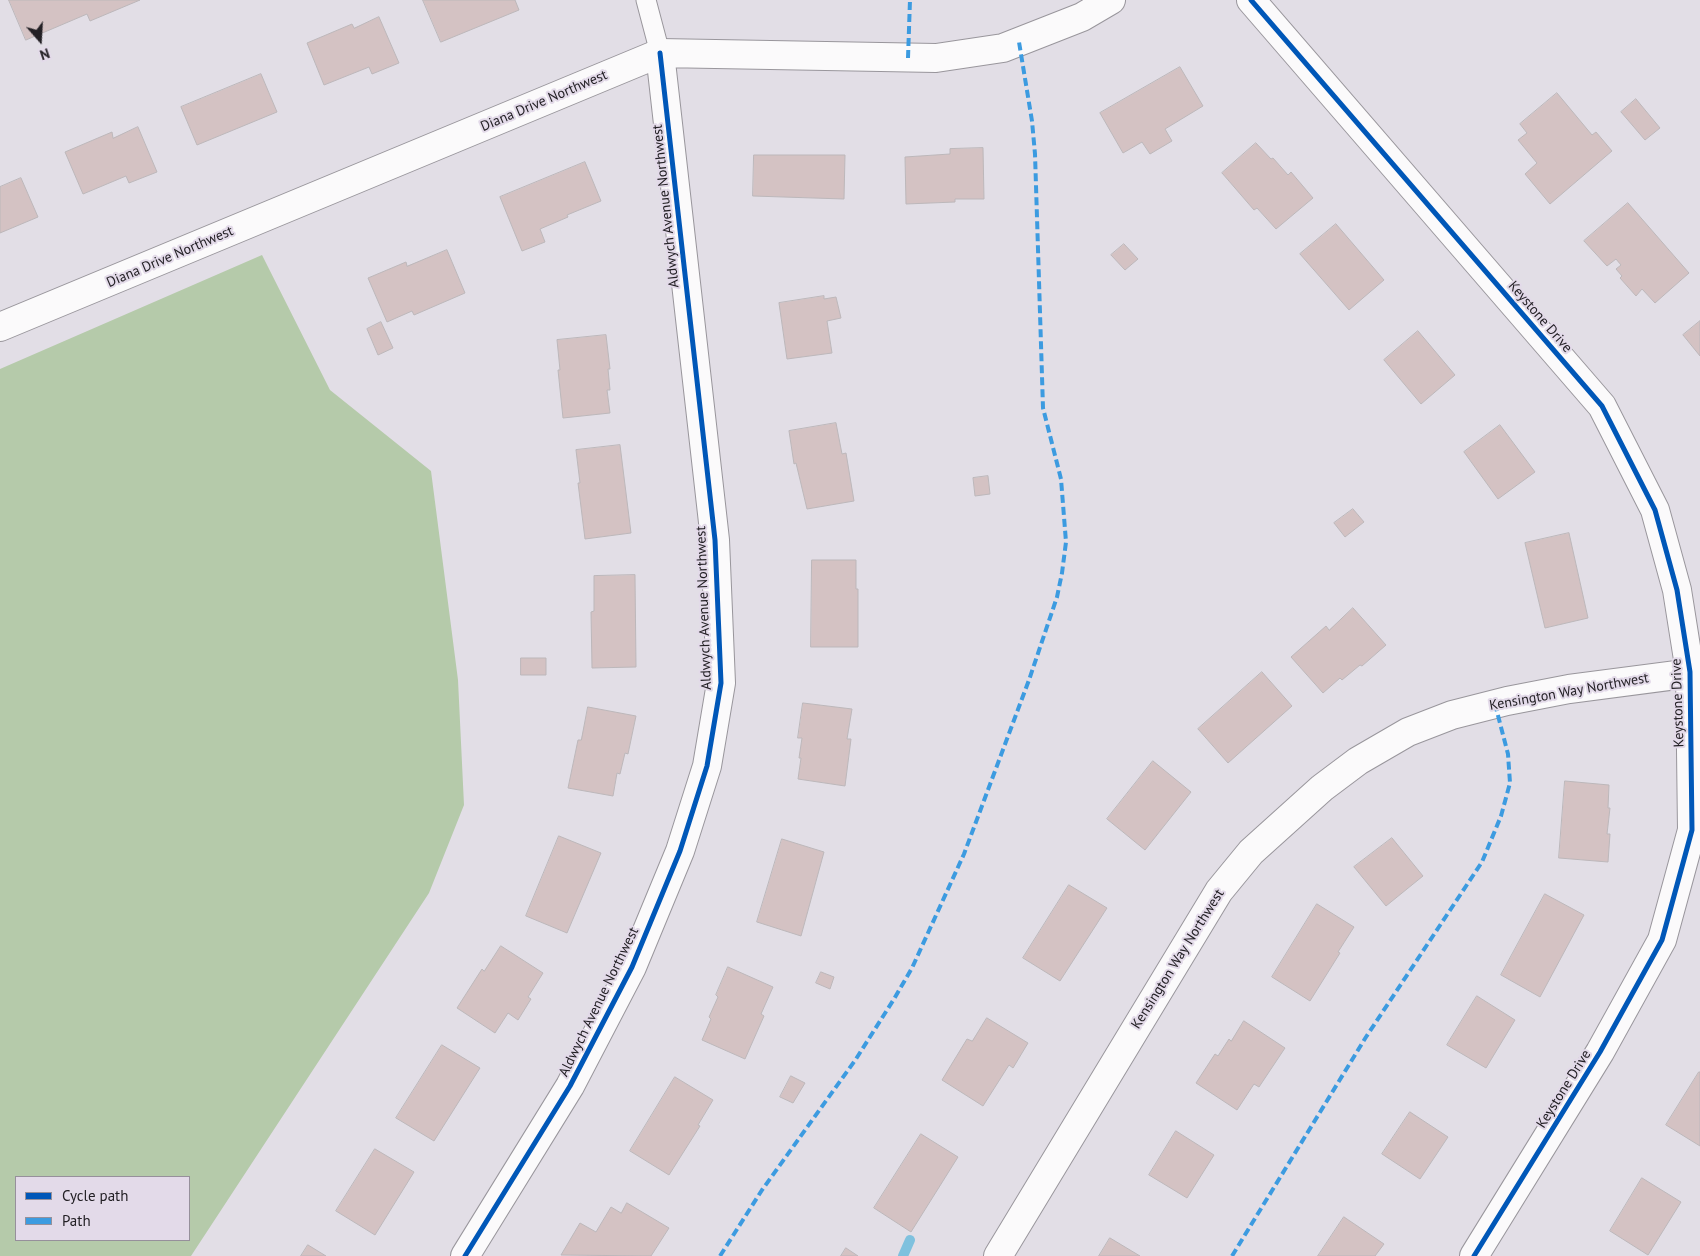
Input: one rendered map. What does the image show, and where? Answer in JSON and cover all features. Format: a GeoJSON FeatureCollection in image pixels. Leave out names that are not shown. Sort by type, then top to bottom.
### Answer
{"type":"FeatureCollection","features":[{"type":"Feature","properties":{"kind":"street","name":"Diana Drive Northwest"},"geometry":{"type":"LineString","coordinates":[[0,327],[660,53],[936,58],[1003,48],[1082,17],[1111,0]]}},
{"type":"Feature","properties":{"kind":"street","name":"Keystone Drive"},"geometry":{"type":"LineString","coordinates":[[1251,0],[1602,406],[1655,510],[1677,590],[1695,672],[1692,830],[1662,940],[1600,1052],[1474,1256]]}},
{"type":"Feature","properties":{"kind":"street","name":"Aldwych Avenue Northwest"},"geometry":{"type":"LineString","coordinates":[[465,1256],[570,1086],[632,967],[680,851],[708,766],[721,683],[715,540],[660,53]]}},
{"type":"Feature","properties":{"kind":"street","name":"Kensington Way Northwest"},"geometry":{"type":"LineString","coordinates":[[998,1256],[1219,891],[1251,852],[1322,788],[1358,761],[1408,732],[1452,715],[1507,701],[1569,689],[1695,672]]}},
{"type":"Feature","properties":{"kind":"lane"},"geometry":{"type":"LineString","coordinates":[[646,0],[660,53]]}},
{"type":"Feature","properties":{"kind":"green space"},"geometry":{"type":"Polygon","coordinates":[[[262,255],[330,390],[431,471],[458,680],[464,805],[429,893],[191,1256],[0,1256],[0,369],[262,255]]]}},
{"type":"Feature","properties":{"kind":"building"},"geometry":{"type":"Polygon","coordinates":[[[9,0],[140,0],[90,21],[87,14],[26,40],[9,0]]]}},
{"type":"Feature","properties":{"kind":"building"},"geometry":{"type":"Polygon","coordinates":[[[423,0],[515,0],[519,10],[441,42],[423,0]]]}},
{"type":"Feature","properties":{"kind":"building"},"geometry":{"type":"Polygon","coordinates":[[[379,17],[399,63],[372,74],[369,67],[324,85],[307,43],[352,24],[354,28],[379,17]]]}},
{"type":"Feature","properties":{"kind":"building"},"geometry":{"type":"Polygon","coordinates":[[[1180,67],[1203,106],[1165,129],[1172,141],[1150,154],[1142,142],[1123,153],[1100,113],[1180,67]]]}},
{"type":"Feature","properties":{"kind":"building"},"geometry":{"type":"Polygon","coordinates":[[[261,74],[277,112],[197,145],[181,107],[261,74]]]}},
{"type":"Feature","properties":{"kind":"building"},"geometry":{"type":"Polygon","coordinates":[[[1557,93],[1592,135],[1596,132],[1612,151],[1550,204],[1525,174],[1537,163],[1518,140],[1527,133],[1520,124],[1557,93]]]}},
{"type":"Feature","properties":{"kind":"building"},"geometry":{"type":"Polygon","coordinates":[[[1636,99],[1660,128],[1645,140],[1621,112],[1636,99]]]}},
{"type":"Feature","properties":{"kind":"building"},"geometry":{"type":"Polygon","coordinates":[[[138,127],[157,172],[129,183],[126,176],[83,194],[65,152],[112,132],[113,138],[138,127]]]}},
{"type":"Feature","properties":{"kind":"building"},"geometry":{"type":"Polygon","coordinates":[[[1256,143],[1288,175],[1291,172],[1313,198],[1276,229],[1257,208],[1254,210],[1222,173],[1256,143]]]}},
{"type":"Feature","properties":{"kind":"building"},"geometry":{"type":"Polygon","coordinates":[[[983,148],[984,199],[955,199],[955,202],[906,204],[905,157],[950,154],[950,149],[983,148]]]}},
{"type":"Feature","properties":{"kind":"building"},"geometry":{"type":"Polygon","coordinates":[[[754,155],[845,155],[844,199],[753,196],[754,155]]]}},
{"type":"Feature","properties":{"kind":"building"},"geometry":{"type":"Polygon","coordinates":[[[585,162],[601,201],[540,229],[545,242],[522,251],[500,197],[585,162]]]}},
{"type":"Feature","properties":{"kind":"building"},"geometry":{"type":"Polygon","coordinates":[[[21,178],[38,217],[0,233],[0,187],[21,178]]]}},
{"type":"Feature","properties":{"kind":"building"},"geometry":{"type":"Polygon","coordinates":[[[1628,203],[1689,273],[1655,303],[1642,289],[1636,296],[1620,278],[1622,276],[1616,269],[1621,265],[1616,259],[1607,266],[1584,241],[1628,203]]]}},
{"type":"Feature","properties":{"kind":"building"},"geometry":{"type":"Polygon","coordinates":[[[1336,224],[1384,280],[1349,310],[1300,254],[1336,224]]]}},
{"type":"Feature","properties":{"kind":"building"},"geometry":{"type":"Polygon","coordinates":[[[1124,244],[1138,259],[1125,270],[1111,255],[1124,244]]]}},
{"type":"Feature","properties":{"kind":"building"},"geometry":{"type":"Polygon","coordinates":[[[447,250],[465,293],[414,315],[412,311],[387,322],[368,278],[406,262],[407,266],[447,250]]]}},
{"type":"Feature","properties":{"kind":"building"},"geometry":{"type":"Polygon","coordinates":[[[824,296],[824,299],[836,297],[841,318],[827,321],[832,353],[787,359],[779,303],[824,296]]]}},
{"type":"Feature","properties":{"kind":"building"},"geometry":{"type":"Polygon","coordinates":[[[1700,321],[1700,356],[1683,335],[1700,321]]]}},
{"type":"Feature","properties":{"kind":"building"},"geometry":{"type":"Polygon","coordinates":[[[381,322],[393,348],[378,355],[367,329],[381,322]]]}},
{"type":"Feature","properties":{"kind":"building"},"geometry":{"type":"Polygon","coordinates":[[[1418,331],[1455,375],[1421,404],[1384,360],[1418,331]]]}},
{"type":"Feature","properties":{"kind":"building"},"geometry":{"type":"Polygon","coordinates":[[[606,335],[610,369],[608,369],[610,390],[607,390],[610,413],[563,418],[557,340],[606,335]]]}},
{"type":"Feature","properties":{"kind":"building"},"geometry":{"type":"Polygon","coordinates":[[[836,423],[842,454],[846,453],[854,501],[807,509],[796,463],[794,464],[789,431],[836,423]]]}},
{"type":"Feature","properties":{"kind":"building"},"geometry":{"type":"Polygon","coordinates":[[[1500,425],[1535,472],[1498,499],[1464,452],[1500,425]]]}},
{"type":"Feature","properties":{"kind":"building"},"geometry":{"type":"Polygon","coordinates":[[[620,445],[631,533],[585,539],[576,450],[620,445]]]}},
{"type":"Feature","properties":{"kind":"building"},"geometry":{"type":"Polygon","coordinates":[[[988,476],[990,494],[975,496],[973,478],[988,476]]]}},
{"type":"Feature","properties":{"kind":"building"},"geometry":{"type":"Polygon","coordinates":[[[1353,509],[1364,522],[1345,537],[1334,523],[1353,509]]]}},
{"type":"Feature","properties":{"kind":"building"},"geometry":{"type":"Polygon","coordinates":[[[1569,533],[1588,618],[1545,628],[1525,543],[1569,533]]]}},
{"type":"Feature","properties":{"kind":"building"},"geometry":{"type":"Polygon","coordinates":[[[812,560],[856,560],[858,647],[811,647],[812,560]]]}},
{"type":"Feature","properties":{"kind":"building"},"geometry":{"type":"Polygon","coordinates":[[[635,575],[636,667],[592,668],[591,612],[594,611],[594,576],[635,575]]]}},
{"type":"Feature","properties":{"kind":"building"},"geometry":{"type":"Polygon","coordinates":[[[1353,608],[1386,645],[1362,666],[1360,665],[1342,680],[1340,678],[1323,693],[1291,657],[1326,626],[1329,630],[1353,608]]]}},
{"type":"Feature","properties":{"kind":"building"},"geometry":{"type":"Polygon","coordinates":[[[521,658],[546,658],[546,675],[521,675],[521,658]]]}},
{"type":"Feature","properties":{"kind":"building"},"geometry":{"type":"Polygon","coordinates":[[[1262,672],[1292,706],[1228,763],[1198,729],[1262,672]]]}},
{"type":"Feature","properties":{"kind":"building"},"geometry":{"type":"Polygon","coordinates":[[[803,703],[852,709],[847,739],[851,739],[845,786],[798,779],[802,738],[798,738],[803,703]]]}},
{"type":"Feature","properties":{"kind":"building"},"geometry":{"type":"Polygon","coordinates":[[[588,707],[636,716],[628,754],[625,753],[620,774],[617,773],[613,796],[568,788],[578,740],[581,740],[588,707]]]}},
{"type":"Feature","properties":{"kind":"building"},"geometry":{"type":"Polygon","coordinates":[[[1153,761],[1191,792],[1145,850],[1107,819],[1153,761]]]}},
{"type":"Feature","properties":{"kind":"building"},"geometry":{"type":"Polygon","coordinates":[[[1565,781],[1609,785],[1608,808],[1610,808],[1607,834],[1610,834],[1608,862],[1559,858],[1565,781]]]}},
{"type":"Feature","properties":{"kind":"building"},"geometry":{"type":"Polygon","coordinates":[[[559,836],[601,853],[567,933],[526,916],[559,836]]]}},
{"type":"Feature","properties":{"kind":"building"},"geometry":{"type":"Polygon","coordinates":[[[1392,838],[1423,876],[1386,906],[1354,867],[1392,838]]]}},
{"type":"Feature","properties":{"kind":"building"},"geometry":{"type":"Polygon","coordinates":[[[782,839],[824,852],[801,936],[757,922],[782,839]]]}},
{"type":"Feature","properties":{"kind":"building"},"geometry":{"type":"Polygon","coordinates":[[[1069,885],[1107,908],[1060,981],[1023,958],[1069,885]]]}},
{"type":"Feature","properties":{"kind":"building"},"geometry":{"type":"Polygon","coordinates":[[[1545,894],[1584,915],[1540,997],[1501,975],[1545,894]]]}},
{"type":"Feature","properties":{"kind":"building"},"geometry":{"type":"Polygon","coordinates":[[[1317,904],[1354,927],[1310,1001],[1272,977],[1317,904]]]}},
{"type":"Feature","properties":{"kind":"building"},"geometry":{"type":"Polygon","coordinates":[[[501,946],[543,973],[528,997],[531,999],[518,1020],[508,1013],[495,1033],[457,1008],[482,969],[484,971],[501,946]]]}},
{"type":"Feature","properties":{"kind":"building"},"geometry":{"type":"Polygon","coordinates":[[[728,967],[773,987],[761,1014],[764,1016],[745,1059],[702,1040],[718,997],[716,995],[728,967]]]}},
{"type":"Feature","properties":{"kind":"building"},"geometry":{"type":"Polygon","coordinates":[[[821,972],[834,977],[830,989],[816,983],[821,972]]]}},
{"type":"Feature","properties":{"kind":"building"},"geometry":{"type":"Polygon","coordinates":[[[1477,996],[1515,1020],[1486,1068],[1447,1045],[1477,996]]]}},
{"type":"Feature","properties":{"kind":"building"},"geometry":{"type":"Polygon","coordinates":[[[987,1018],[1028,1043],[1013,1068],[1009,1065],[983,1106],[942,1080],[967,1039],[972,1041],[987,1018]]]}},
{"type":"Feature","properties":{"kind":"building"},"geometry":{"type":"Polygon","coordinates":[[[1244,1021],[1285,1048],[1259,1087],[1254,1084],[1237,1110],[1196,1083],[1215,1054],[1218,1056],[1244,1021]]]}},
{"type":"Feature","properties":{"kind":"building"},"geometry":{"type":"Polygon","coordinates":[[[442,1045],[480,1068],[434,1141],[396,1118],[442,1045]]]}},
{"type":"Feature","properties":{"kind":"building"},"geometry":{"type":"Polygon","coordinates":[[[1700,1072],[1700,1146],[1666,1125],[1700,1072]]]}},
{"type":"Feature","properties":{"kind":"building"},"geometry":{"type":"Polygon","coordinates":[[[791,1076],[805,1083],[793,1103],[780,1097],[791,1076]]]}},
{"type":"Feature","properties":{"kind":"building"},"geometry":{"type":"Polygon","coordinates":[[[675,1077],[713,1100],[698,1125],[700,1126],[669,1175],[630,1151],[675,1077]]]}},
{"type":"Feature","properties":{"kind":"building"},"geometry":{"type":"Polygon","coordinates":[[[1410,1112],[1448,1137],[1420,1179],[1382,1154],[1410,1112]]]}},
{"type":"Feature","properties":{"kind":"building"},"geometry":{"type":"Polygon","coordinates":[[[1176,1131],[1214,1155],[1187,1198],[1149,1175],[1176,1131]]]}},
{"type":"Feature","properties":{"kind":"building"},"geometry":{"type":"Polygon","coordinates":[[[921,1134],[958,1157],[911,1232],[874,1208],[921,1134]]]}},
{"type":"Feature","properties":{"kind":"building"},"geometry":{"type":"Polygon","coordinates":[[[375,1149],[414,1172],[375,1235],[336,1211],[375,1149]]]}},
{"type":"Feature","properties":{"kind":"building"},"geometry":{"type":"Polygon","coordinates":[[[1642,1178],[1681,1202],[1648,1255],[1610,1231],[1642,1178]]]}},
{"type":"Feature","properties":{"kind":"building"},"geometry":{"type":"Polygon","coordinates":[[[627,1203],[669,1228],[651,1256],[561,1255],[580,1223],[596,1232],[611,1207],[621,1213],[627,1203]]]}},
{"type":"Feature","properties":{"kind":"building"},"geometry":{"type":"Polygon","coordinates":[[[1344,1217],[1384,1244],[1375,1256],[1318,1256],[1344,1217]]]}},
{"type":"Feature","properties":{"kind":"building"},"geometry":{"type":"Polygon","coordinates":[[[1110,1238],[1140,1256],[1099,1256],[1110,1238]]]}},
{"type":"Feature","properties":{"kind":"building"},"geometry":{"type":"Polygon","coordinates":[[[308,1245],[326,1256],[301,1256],[308,1245]]]}},
{"type":"Feature","properties":{"kind":"building"},"geometry":{"type":"Polygon","coordinates":[[[846,1248],[858,1256],[841,1256],[846,1248]]]}},
{"type":"Feature","properties":{"kind":"waterway"},"geometry":{"type":"LineString","coordinates":[[903,1256],[910,1240]]}},
{"type":"Feature","properties":{"kind":"marked path"},"geometry":{"type":"LineString","coordinates":[[908,58],[910,0]]}},
{"type":"Feature","properties":{"kind":"marked path"},"geometry":{"type":"LineString","coordinates":[[720,1256],[762,1190],[856,1059],[912,968],[964,854],[1029,680],[1057,597],[1066,542],[1061,479],[1043,408],[1035,154],[1032,121],[1019,42]]}},
{"type":"Feature","properties":{"kind":"marked path"},"geometry":{"type":"LineString","coordinates":[[1232,1256],[1366,1037],[1482,862],[1501,816],[1510,783],[1508,754],[1495,704]]}},
{"type":"Feature","properties":{"kind":"cycle path"},"geometry":{"type":"LineString","coordinates":[[1251,0],[1602,406],[1655,510],[1677,590],[1690,672],[1692,830],[1662,940],[1600,1052],[1474,1256]]}},
{"type":"Feature","properties":{"kind":"cycle path"},"geometry":{"type":"LineString","coordinates":[[465,1256],[570,1086],[632,967],[680,851],[707,766],[721,683],[715,540],[660,53]]}}]}
